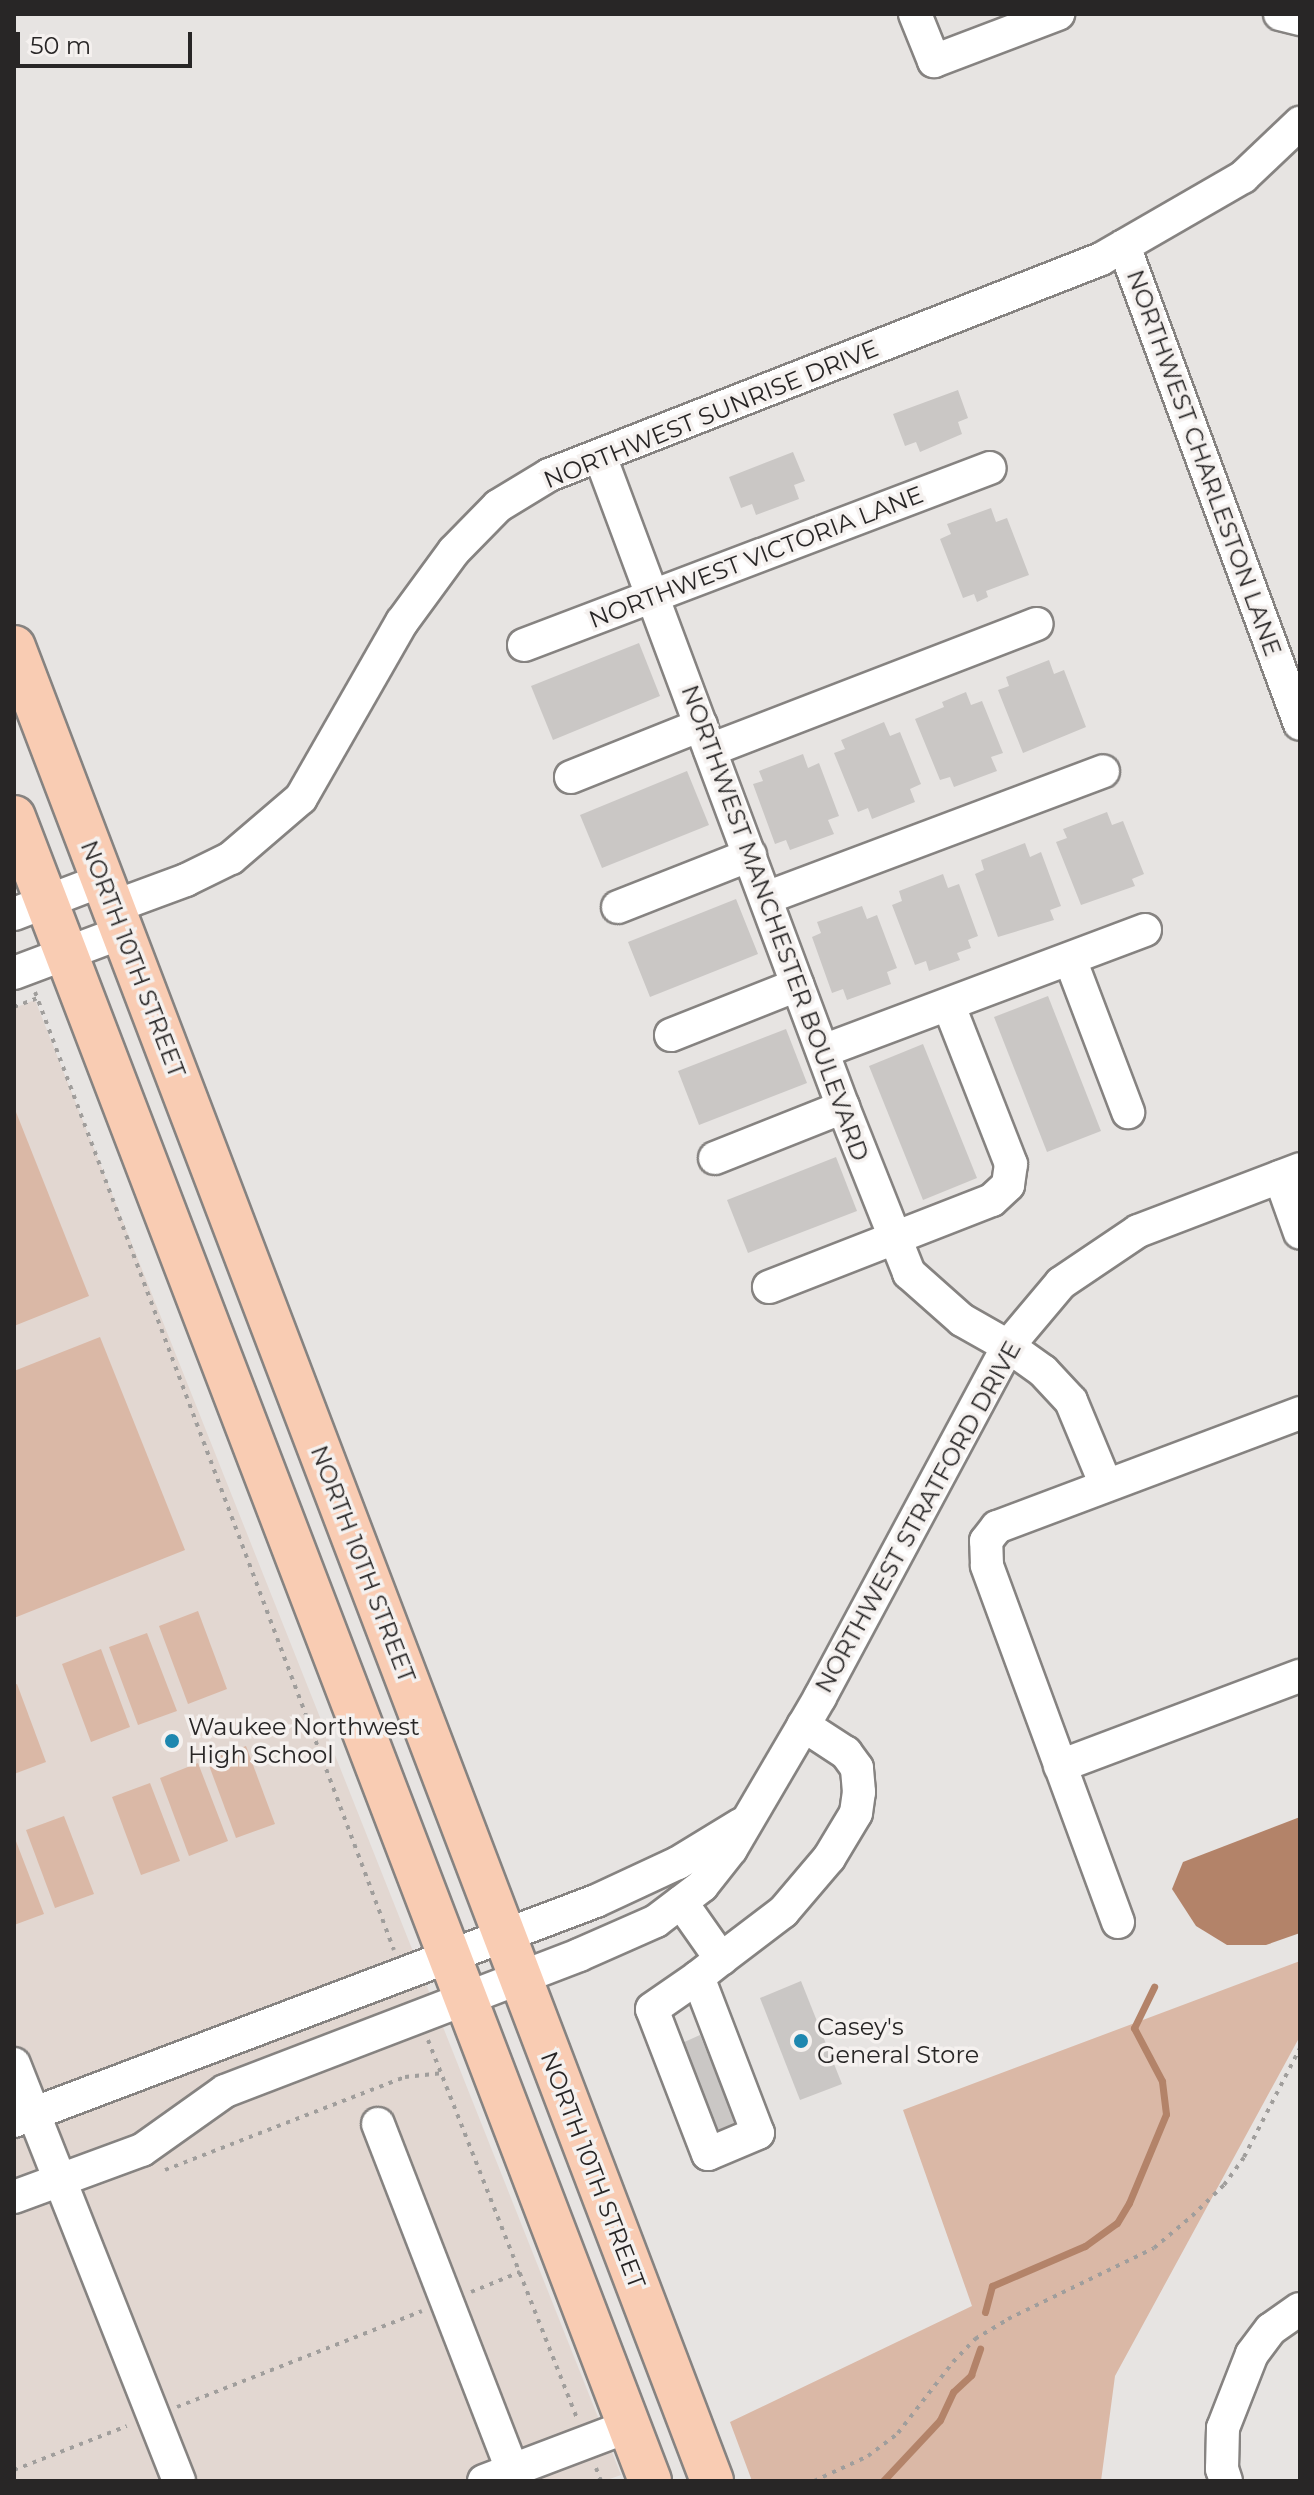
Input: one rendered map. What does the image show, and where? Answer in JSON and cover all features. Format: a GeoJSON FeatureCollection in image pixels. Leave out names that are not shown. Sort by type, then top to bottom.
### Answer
{"type":"FeatureCollection","features":[{"type":"Feature","properties":{"kind":"main road","name":"NORTH 10TH STREET"},"geometry":{"type":"LineString","coordinates":[[14,647],[712,2481]]}},
{"type":"Feature","properties":{"kind":"main road"},"geometry":{"type":"LineString","coordinates":[[14,817],[30,908],[66,953],[650,2481]]}},
{"type":"Feature","properties":{"kind":"street"},"geometry":{"type":"LineString","coordinates":[[915,14],[934,61],[1058,14]]}},
{"type":"Feature","properties":{"kind":"street"},"geometry":{"type":"LineString","coordinates":[[1280,14],[1300,19]]}},
{"type":"Feature","properties":{"kind":"street","name":"NORTHWEST SUNRISE DRIVE"},"geometry":{"type":"LineString","coordinates":[[30,908],[113,906],[186,880],[231,858],[301,798],[402,622],[454,551],[498,506],[549,475],[1101,259],[1243,177],[1300,123]]}},
{"type":"Feature","properties":{"kind":"street","name":"NORTHWEST CHARLESTON LANE"},"geometry":{"type":"LineString","coordinates":[[1124,246],[1300,724]]}},
{"type":"Feature","properties":{"kind":"street","name":"NORTHWEST MANCHESTER BOULEVARD"},"geometry":{"type":"LineString","coordinates":[[600,456],[843,1107],[909,1273],[962,1320],[1008,1346],[1043,1371],[1071,1401],[1106,1485]]}},
{"type":"Feature","properties":{"kind":"street","name":"NORTHWEST VICTORIA LANE"},"geometry":{"type":"LineString","coordinates":[[524,645],[989,468]]}},
{"type":"Feature","properties":{"kind":"street"},"geometry":{"type":"LineString","coordinates":[[571,777],[706,738],[1037,624]]}},
{"type":"Feature","properties":{"kind":"street"},"geometry":{"type":"LineString","coordinates":[[766,898],[1103,771]]}},
{"type":"Feature","properties":{"kind":"street"},"geometry":{"type":"LineString","coordinates":[[618,907],[750,855]]}},
{"type":"Feature","properties":{"kind":"street","name":"NORTHWEST SUNRISE DRIVE"},"geometry":{"type":"LineString","coordinates":[[14,973],[66,953],[113,906]]}},
{"type":"Feature","properties":{"kind":"street"},"geometry":{"type":"LineString","coordinates":[[823,1051],[1145,930]]}},
{"type":"Feature","properties":{"kind":"street"},"geometry":{"type":"LineString","coordinates":[[1070,959],[1128,1112]]}},
{"type":"Feature","properties":{"kind":"street"},"geometry":{"type":"LineString","coordinates":[[671,1035],[797,985]]}},
{"type":"Feature","properties":{"kind":"street"},"geometry":{"type":"LineString","coordinates":[[769,1287],[992,1200],[1008,1185],[1011,1164],[949,1006]]}},
{"type":"Feature","properties":{"kind":"street"},"geometry":{"type":"LineString","coordinates":[[715,1158],[843,1107]]}},
{"type":"Feature","properties":{"kind":"street"},"geometry":{"type":"LineString","coordinates":[[1290,1173],[1300,1233]]}},
{"type":"Feature","properties":{"kind":"street","name":"NORTHWEST STRATFORD DRIVE"},"geometry":{"type":"LineString","coordinates":[[14,2197],[142,2150],[225,2091],[521,1977],[656,1921],[702,1886],[731,1849],[803,1725],[1008,1346],[1061,1283],[1138,1231],[1290,1173]]}},
{"type":"Feature","properties":{"kind":"street"},"geometry":{"type":"LineString","coordinates":[[1118,1922],[987,1565],[986,1541],[997,1527],[1300,1413]]}},
{"type":"Feature","properties":{"kind":"street"},"geometry":{"type":"LineString","coordinates":[[1060,1766],[1300,1676]]}},
{"type":"Feature","properties":{"kind":"street"},"geometry":{"type":"LineString","coordinates":[[681,1902],[709,1968],[758,2133],[708,2154],[652,2009],[709,1968],[783,1912],[829,1858],[856,1813],[859,1792],[857,1768],[846,1753],[803,1725]]}},
{"type":"Feature","properties":{"kind":"street"},"geometry":{"type":"LineString","coordinates":[[24,2117],[596,1901],[650,1876],[746,1822]]}},
{"type":"Feature","properties":{"kind":"street"},"geometry":{"type":"LineString","coordinates":[[14,2064],[24,2117],[61,2179],[179,2481]]}},
{"type":"Feature","properties":{"kind":"street"},"geometry":{"type":"LineString","coordinates":[[378,2124],[447,2301],[498,2476],[629,2426]]}},
{"type":"Feature","properties":{"kind":"street"},"geometry":{"type":"LineString","coordinates":[[1226,2481],[1222,2469],[1223,2428],[1252,2354],[1271,2329],[1300,2309]]}},
{"type":"Feature","properties":{"kind":"path"},"geometry":{"type":"LineString","coordinates":[[14,1007],[37,998],[391,1942]]}},
{"type":"Feature","properties":{"kind":"path"},"geometry":{"type":"LineString","coordinates":[[431,2047],[601,2481]]}},
{"type":"Feature","properties":{"kind":"path"},"geometry":{"type":"LineString","coordinates":[[814,2481],[868,2456],[898,2433],[953,2362],[975,2339],[1008,2319],[1154,2248],[1192,2216],[1224,2185],[1244,2157],[1300,2048]]}},
{"type":"Feature","properties":{"kind":"path"},"geometry":{"type":"LineString","coordinates":[[158,2172],[405,2077],[441,2073]]}},
{"type":"Feature","properties":{"kind":"path"},"geometry":{"type":"LineString","coordinates":[[14,2470],[520,2272]]}},
{"type":"Feature","properties":{"kind":"shaded area","name":"Waukee Northwest High School"},"geometry":{"type":"Polygon","coordinates":[[[35,1000],[621,2475],[604,2481],[14,2481],[14,1008],[35,1000]]]}},
{"type":"Feature","properties":{"kind":"shaded area"},"geometry":{"type":"Polygon","coordinates":[[[14,1107],[89,1296],[14,1326],[14,1107]]]}},
{"type":"Feature","properties":{"kind":"shaded area"},"geometry":{"type":"Polygon","coordinates":[[[100,1337],[185,1550],[14,1618],[14,1371],[100,1337]]]}},
{"type":"Feature","properties":{"kind":"shaded area"},"geometry":{"type":"Polygon","coordinates":[[[198,1611],[227,1689],[188,1704],[159,1626],[198,1611]]]}},
{"type":"Feature","properties":{"kind":"shaded area"},"geometry":{"type":"Polygon","coordinates":[[[147,1633],[177,1711],[138,1725],[109,1647],[147,1633]]]}},
{"type":"Feature","properties":{"kind":"shaded area"},"geometry":{"type":"Polygon","coordinates":[[[101,1649],[130,1727],[91,1742],[62,1664],[101,1649]]]}},
{"type":"Feature","properties":{"kind":"shaded area"},"geometry":{"type":"Polygon","coordinates":[[[17,1684],[46,1762],[14,1774],[14,1685],[17,1684]]]}},
{"type":"Feature","properties":{"kind":"shaded area"},"geometry":{"type":"Polygon","coordinates":[[[246,1746],[275,1824],[236,1838],[207,1760],[246,1746]]]}},
{"type":"Feature","properties":{"kind":"shaded area"},"geometry":{"type":"Polygon","coordinates":[[[198,1763],[228,1841],[189,1856],[160,1778],[198,1763]]]}},
{"type":"Feature","properties":{"kind":"shaded area"},"geometry":{"type":"Polygon","coordinates":[[[150,1783],[180,1861],[141,1875],[112,1797],[150,1783]]]}},
{"type":"Feature","properties":{"kind":"shaded area"},"geometry":{"type":"Polygon","coordinates":[[[64,1816],[94,1894],[55,1908],[26,1830],[64,1816]]]}},
{"type":"Feature","properties":{"kind":"shaded area"},"geometry":{"type":"Polygon","coordinates":[[[1300,1817],[1300,1933],[1266,1945],[1227,1945],[1196,1926],[1172,1889],[1183,1862],[1300,1817]]]}},
{"type":"Feature","properties":{"kind":"shaded area"},"geometry":{"type":"Polygon","coordinates":[[[14,1836],[44,1914],[14,1925],[14,1836]]]}},
{"type":"Feature","properties":{"kind":"shaded area"},"geometry":{"type":"Polygon","coordinates":[[[1300,1961],[1299,2038],[1115,2376],[1101,2481],[752,2481],[730,2422],[972,2306],[903,2110],[1300,1961]]]}},
{"type":"Feature","properties":{"kind":"building"},"geometry":{"type":"Polygon","coordinates":[[[958,390],[968,418],[958,422],[962,434],[920,452],[916,442],[905,446],[893,414],[958,390]]]}},
{"type":"Feature","properties":{"kind":"building"},"geometry":{"type":"Polygon","coordinates":[[[793,452],[805,481],[794,485],[799,499],[756,515],[752,504],[741,508],[729,477],[793,452]]]}},
{"type":"Feature","properties":{"kind":"building"},"geometry":{"type":"Polygon","coordinates":[[[991,508],[996,522],[1007,518],[1029,575],[986,591],[988,597],[977,602],[974,594],[963,598],[940,539],[951,534],[947,524],[991,508]]]}},
{"type":"Feature","properties":{"kind":"building"},"geometry":{"type":"Polygon","coordinates":[[[639,643],[660,696],[553,740],[531,686],[639,643]]]}},
{"type":"Feature","properties":{"kind":"building"},"geometry":{"type":"Polygon","coordinates":[[[1049,660],[1054,674],[1064,670],[1086,727],[1023,753],[998,690],[1009,686],[1006,677],[1049,660]]]}},
{"type":"Feature","properties":{"kind":"building"},"geometry":{"type":"Polygon","coordinates":[[[966,692],[971,705],[982,701],[1003,753],[991,757],[997,771],[954,787],[950,777],[940,780],[915,719],[944,707],[942,702],[966,692]]]}},
{"type":"Feature","properties":{"kind":"building"},"geometry":{"type":"Polygon","coordinates":[[[884,722],[890,736],[900,732],[921,784],[910,789],[915,802],[872,819],[868,808],[858,812],[834,753],[845,749],[841,740],[884,722]]]}},
{"type":"Feature","properties":{"kind":"building"},"geometry":{"type":"Polygon","coordinates":[[[803,754],[808,768],[819,763],[839,816],[828,820],[834,834],[790,850],[786,840],[775,844],[753,784],[763,781],[759,771],[803,754]]]}},
{"type":"Feature","properties":{"kind":"building"},"geometry":{"type":"Polygon","coordinates":[[[687,771],[709,825],[602,868],[580,815],[687,771]]]}},
{"type":"Feature","properties":{"kind":"building"},"geometry":{"type":"Polygon","coordinates":[[[1107,812],[1112,825],[1123,821],[1144,874],[1132,879],[1135,886],[1081,905],[1056,842],[1067,838],[1063,829],[1107,812]]]}},
{"type":"Feature","properties":{"kind":"building"},"geometry":{"type":"Polygon","coordinates":[[[1025,843],[1030,857],[1041,852],[1061,906],[1050,910],[1054,920],[998,937],[975,874],[984,870],[981,860],[1025,843]]]}},
{"type":"Feature","properties":{"kind":"building"},"geometry":{"type":"Polygon","coordinates":[[[943,874],[948,888],[959,884],[978,936],[968,940],[971,948],[957,953],[960,960],[929,971],[926,961],[915,965],[892,905],[902,901],[899,891],[943,874]]]}},
{"type":"Feature","properties":{"kind":"building"},"geometry":{"type":"Polygon","coordinates":[[[736,899],[758,954],[650,997],[628,942],[736,899]]]}},
{"type":"Feature","properties":{"kind":"building"},"geometry":{"type":"Polygon","coordinates":[[[862,906],[867,919],[877,915],[897,968],[887,972],[891,984],[847,1000],[843,989],[832,993],[812,937],[821,933],[817,922],[862,906]]]}},
{"type":"Feature","properties":{"kind":"building"},"geometry":{"type":"Polygon","coordinates":[[[1048,996],[1101,1131],[1047,1152],[994,1017],[1048,996]]]}},
{"type":"Feature","properties":{"kind":"building"},"geometry":{"type":"Polygon","coordinates":[[[786,1029],[807,1083],[699,1125],[678,1071],[786,1029]]]}},
{"type":"Feature","properties":{"kind":"building"},"geometry":{"type":"Polygon","coordinates":[[[923,1044],[977,1178],[923,1200],[869,1066],[923,1044]]]}},
{"type":"Feature","properties":{"kind":"building"},"geometry":{"type":"Polygon","coordinates":[[[836,1157],[857,1211],[748,1253],[727,1200],[836,1157]]]}},
{"type":"Feature","properties":{"kind":"building","name":"Casey's General Store"},"geometry":{"type":"Polygon","coordinates":[[[801,1981],[842,2084],[800,2100],[760,1998],[801,1981]]]}},
{"type":"Feature","properties":{"kind":"building"},"geometry":{"type":"Polygon","coordinates":[[[700,2035],[737,2126],[717,2135],[680,2044],[700,2035]]]}},
{"type":"Feature","properties":{"kind":"waterway"},"geometry":{"type":"LineString","coordinates":[[985,2312],[992,2286],[1085,2246],[1117,2223],[1129,2203],[1166,2114],[1162,2081],[1134,2028],[1154,1987]]}},
{"type":"Feature","properties":{"kind":"waterway"},"geometry":{"type":"LineString","coordinates":[[883,2481],[940,2420],[953,2392],[971,2375],[980,2349]]}},
{"type":"Feature","properties":{"kind":"place","name":"Waukee Northwest High School"},"geometry":{"type":"Point","coordinates":[172,1741]}},
{"type":"Feature","properties":{"kind":"place","name":"Casey's General Store"},"geometry":{"type":"Point","coordinates":[801,2041]}}]}
